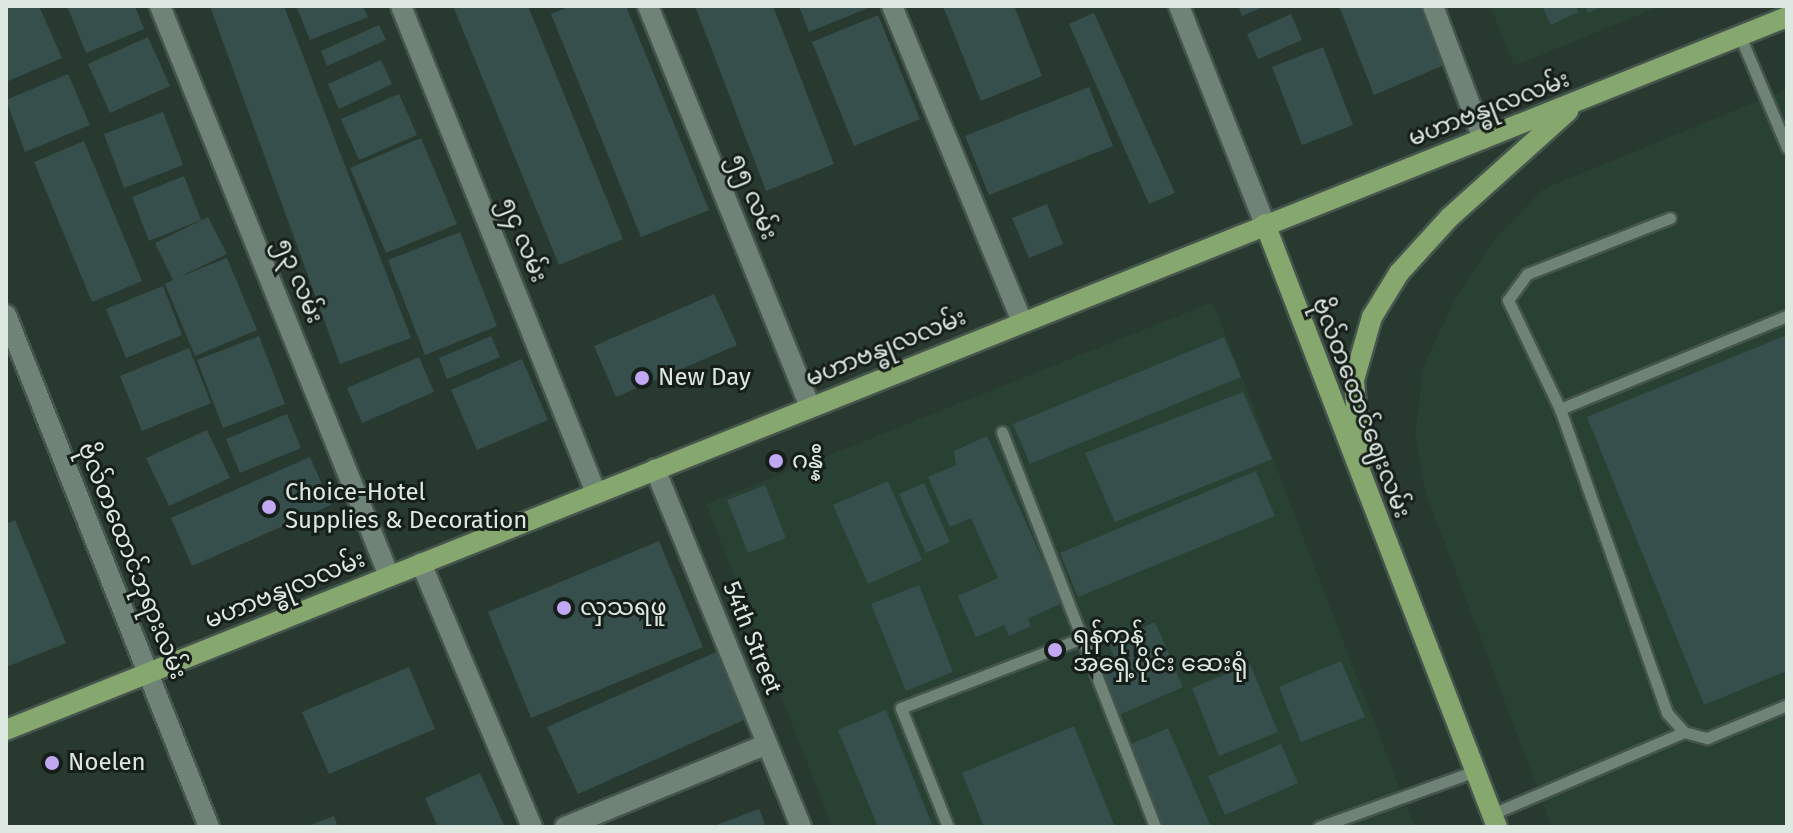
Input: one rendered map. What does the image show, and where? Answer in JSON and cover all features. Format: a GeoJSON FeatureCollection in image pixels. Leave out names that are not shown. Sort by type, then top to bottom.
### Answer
{"type":"FeatureCollection","features":[{"type":"Feature","properties":{"kind":"main road","name":"မဟာဗန္ဓုလလမ်း"},"geometry":{"type":"LineString","coordinates":[[6,730],[1787,17]]}},
{"type":"Feature","properties":{"kind":"main road"},"geometry":{"type":"LineString","coordinates":[[1363,488],[1354,380],[1372,317],[1399,273],[1450,217],[1577,103]]}},
{"type":"Feature","properties":{"kind":"main road","name":"ဗိုလ်တထောင်ဈေးလမ်း"},"geometry":{"type":"LineString","coordinates":[[1265,224],[1363,488],[1495,820]]}},
{"type":"Feature","properties":{"kind":"street","name":"၅၃ လမ်း"},"geometry":{"type":"LineString","coordinates":[[160,6],[389,576]]}},
{"type":"Feature","properties":{"kind":"street","name":"၅၄ လမ်း"},"geometry":{"type":"LineString","coordinates":[[401,6],[596,493]]}},
{"type":"Feature","properties":{"kind":"street","name":"၅၅ လမ်း"},"geometry":{"type":"LineString","coordinates":[[648,6],[810,407]]}},
{"type":"Feature","properties":{"kind":"street"},"geometry":{"type":"LineString","coordinates":[[892,6],[1022,322]]}},
{"type":"Feature","properties":{"kind":"street","name":"ဗိုလ်တထောင်ဈေးလမ်း"},"geometry":{"type":"LineString","coordinates":[[1179,6],[1265,224]]}},
{"type":"Feature","properties":{"kind":"street"},"geometry":{"type":"LineString","coordinates":[[1433,6],[1483,139]]}},
{"type":"Feature","properties":{"kind":"street","name":"ဗိုလ်တထောင်ဘုရားလမ်း"},"geometry":{"type":"LineString","coordinates":[[6,315],[209,827]]}},
{"type":"Feature","properties":{"kind":"street","name":"54th Street"},"geometry":{"type":"LineString","coordinates":[[655,469],[801,827]]}},
{"type":"Feature","properties":{"kind":"street"},"geometry":{"type":"LineString","coordinates":[[421,563],[532,827]]}},
{"type":"Feature","properties":{"kind":"street"},"geometry":{"type":"LineString","coordinates":[[565,827],[767,744]]}},
{"type":"Feature","properties":{"kind":"lane"},"geometry":{"type":"LineString","coordinates":[[1740,36],[1787,147]]}},
{"type":"Feature","properties":{"kind":"lane"},"geometry":{"type":"LineString","coordinates":[[1670,218],[1527,274],[1508,300],[1560,409],[1667,713],[1684,732],[1707,738],[1787,705]]}},
{"type":"Feature","properties":{"kind":"lane"},"geometry":{"type":"LineString","coordinates":[[1560,409],[1787,316]]}},
{"type":"Feature","properties":{"kind":"lane"},"geometry":{"type":"LineString","coordinates":[[1002,432],[1155,827]]}},
{"type":"Feature","properties":{"kind":"lane"},"geometry":{"type":"LineString","coordinates":[[948,827],[901,708],[1082,638]]}},
{"type":"Feature","properties":{"kind":"lane"},"geometry":{"type":"LineString","coordinates":[[1495,820],[1684,732]]}},
{"type":"Feature","properties":{"kind":"lane"},"geometry":{"type":"LineString","coordinates":[[1319,827],[1475,771]]}},
{"type":"Feature","properties":{"kind":"shaded area"},"geometry":{"type":"Polygon","coordinates":[[[1490,6],[1661,6],[1514,66],[1490,6]]]}},
{"type":"Feature","properties":{"kind":"shaded area"},"geometry":{"type":"Polygon","coordinates":[[[1787,89],[1787,827],[1552,827],[1426,494],[1415,437],[1423,367],[1455,299],[1492,242],[1543,189],[1787,89]]]}},
{"type":"Feature","properties":{"kind":"shaded area","name":"ရန်ကုန် အရှေ့ပိုင်း ဆေးရုံ"},"geometry":{"type":"Polygon","coordinates":[[[1213,302],[1415,827],[832,827],[706,504],[1213,302]]]}},
{"type":"Feature","properties":{"kind":"building"},"geometry":{"type":"Polygon","coordinates":[[[6,6],[39,6],[62,58],[6,82],[6,6]]]}},
{"type":"Feature","properties":{"kind":"building"},"geometry":{"type":"Polygon","coordinates":[[[67,6],[135,6],[144,29],[86,53],[67,6]]]}},
{"type":"Feature","properties":{"kind":"building"},"geometry":{"type":"Polygon","coordinates":[[[210,6],[284,6],[411,338],[340,364],[210,6]]]}},
{"type":"Feature","properties":{"kind":"building"},"geometry":{"type":"Polygon","coordinates":[[[296,6],[363,6],[368,17],[310,40],[296,6]]]}},
{"type":"Feature","properties":{"kind":"building"},"geometry":{"type":"Polygon","coordinates":[[[453,6],[528,6],[623,239],[559,265],[453,6]]]}},
{"type":"Feature","properties":{"kind":"building"},"geometry":{"type":"Polygon","coordinates":[[[571,6],[626,6],[709,210],[641,237],[551,14],[571,6]]]}},
{"type":"Feature","properties":{"kind":"building"},"geometry":{"type":"Polygon","coordinates":[[[695,6],[773,6],[834,164],[766,191],[695,6]]]}},
{"type":"Feature","properties":{"kind":"building"},"geometry":{"type":"Polygon","coordinates":[[[799,6],[873,6],[809,32],[799,6]]]}},
{"type":"Feature","properties":{"kind":"building"},"geometry":{"type":"Polygon","coordinates":[[[943,6],[1014,6],[1042,76],[981,101],[943,6]]]}},
{"type":"Feature","properties":{"kind":"building"},"geometry":{"type":"Polygon","coordinates":[[[1238,6],[1265,6],[1242,16],[1238,6]]]}},
{"type":"Feature","properties":{"kind":"building"},"geometry":{"type":"Polygon","coordinates":[[[1339,6],[1425,6],[1451,62],[1374,95],[1339,6]]]}},
{"type":"Feature","properties":{"kind":"building"},"geometry":{"type":"Polygon","coordinates":[[[1542,6],[1576,6],[1578,12],[1551,25],[1542,6]]]}},
{"type":"Feature","properties":{"kind":"building"},"geometry":{"type":"Polygon","coordinates":[[[1585,6],[1603,6],[1588,13],[1585,6]]]}},
{"type":"Feature","properties":{"kind":"building"},"geometry":{"type":"Polygon","coordinates":[[[1094,13],[1175,193],[1149,204],[1069,24],[1094,13]]]}},
{"type":"Feature","properties":{"kind":"building"},"geometry":{"type":"Polygon","coordinates":[[[1291,14],[1302,40],[1258,59],[1247,34],[1291,14]]]}},
{"type":"Feature","properties":{"kind":"building"},"geometry":{"type":"Polygon","coordinates":[[[878,15],[920,119],[854,146],[812,42],[878,15]]]}},
{"type":"Feature","properties":{"kind":"building"},"geometry":{"type":"Polygon","coordinates":[[[379,25],[386,40],[327,66],[321,51],[379,25]]]}},
{"type":"Feature","properties":{"kind":"building"},"geometry":{"type":"Polygon","coordinates":[[[148,37],[170,86],[110,113],[88,64],[148,37]]]}},
{"type":"Feature","properties":{"kind":"building"},"geometry":{"type":"Polygon","coordinates":[[[1323,47],[1353,125],[1302,145],[1272,67],[1323,47]]]}},
{"type":"Feature","properties":{"kind":"building"},"geometry":{"type":"Polygon","coordinates":[[[381,60],[392,84],[339,109],[328,84],[381,60]]]}},
{"type":"Feature","properties":{"kind":"building"},"geometry":{"type":"Polygon","coordinates":[[[68,74],[90,125],[25,152],[6,100],[68,74]]]}},
{"type":"Feature","properties":{"kind":"building"},"geometry":{"type":"Polygon","coordinates":[[[1089,87],[1113,146],[989,195],[965,136],[1089,87]]]}},
{"type":"Feature","properties":{"kind":"building"},"geometry":{"type":"Polygon","coordinates":[[[399,94],[417,135],[359,160],[341,119],[399,94]]]}},
{"type":"Feature","properties":{"kind":"building"},"geometry":{"type":"Polygon","coordinates":[[[163,112],[183,165],[124,188],[104,134],[163,112]]]}},
{"type":"Feature","properties":{"kind":"building"},"geometry":{"type":"Polygon","coordinates":[[[421,138],[457,224],[386,253],[350,168],[421,138]]]}},
{"type":"Feature","properties":{"kind":"building"},"geometry":{"type":"Polygon","coordinates":[[[84,141],[142,281],[92,302],[34,162],[84,141]]]}},
{"type":"Feature","properties":{"kind":"building"},"geometry":{"type":"Polygon","coordinates":[[[184,176],[201,220],[149,241],[132,197],[184,176]]]}},
{"type":"Feature","properties":{"kind":"building"},"geometry":{"type":"Polygon","coordinates":[[[1047,204],[1063,244],[1029,258],[1012,218],[1047,204]]]}},
{"type":"Feature","properties":{"kind":"building"},"geometry":{"type":"Polygon","coordinates":[[[208,217],[227,254],[179,277],[227,258],[257,330],[195,356],[165,284],[173,280],[155,243],[208,217]]]}},
{"type":"Feature","properties":{"kind":"building"},"geometry":{"type":"Polygon","coordinates":[[[460,232],[497,326],[425,355],[388,260],[460,232]]]}},
{"type":"Feature","properties":{"kind":"building"},"geometry":{"type":"Polygon","coordinates":[[[163,286],[182,335],[126,358],[106,309],[163,286]]]}},
{"type":"Feature","properties":{"kind":"building"},"geometry":{"type":"Polygon","coordinates":[[[714,294],[737,345],[616,397],[594,346],[714,294]]]}},
{"type":"Feature","properties":{"kind":"building"},"geometry":{"type":"Polygon","coordinates":[[[1787,335],[1787,671],[1704,705],[1587,417],[1787,335]]]}},
{"type":"Feature","properties":{"kind":"building"},"geometry":{"type":"Polygon","coordinates":[[[259,336],[285,404],[223,428],[197,360],[259,336]]]}},
{"type":"Feature","properties":{"kind":"building"},"geometry":{"type":"Polygon","coordinates":[[[491,336],[500,357],[447,379],[439,358],[491,336]]]}},
{"type":"Feature","properties":{"kind":"building"},"geometry":{"type":"Polygon","coordinates":[[[1224,337],[1241,377],[1030,464],[1013,424],[1224,337]]]}},
{"type":"Feature","properties":{"kind":"building"},"geometry":{"type":"Polygon","coordinates":[[[189,348],[211,403],[142,431],[120,376],[189,348]]]}},
{"type":"Feature","properties":{"kind":"building"},"geometry":{"type":"Polygon","coordinates":[[[419,357],[434,392],[362,423],[347,388],[419,357]]]}},
{"type":"Feature","properties":{"kind":"building"},"geometry":{"type":"Polygon","coordinates":[[[522,359],[548,420],[477,450],[451,390],[522,359]]]}},
{"type":"Feature","properties":{"kind":"building"},"geometry":{"type":"Polygon","coordinates":[[[1243,392],[1272,459],[1115,522],[1085,453],[1243,392]]]}},
{"type":"Feature","properties":{"kind":"building"},"geometry":{"type":"Polygon","coordinates":[[[287,414],[301,448],[240,473],[226,439],[287,414]]]}},
{"type":"Feature","properties":{"kind":"building"},"geometry":{"type":"Polygon","coordinates":[[[207,430],[230,478],[169,506],[146,458],[207,430]]]}},
{"type":"Feature","properties":{"kind":"building"},"geometry":{"type":"Polygon","coordinates":[[[987,436],[1062,603],[1028,619],[1031,626],[1009,636],[1004,625],[976,637],[958,596],[998,578],[971,518],[950,527],[928,477],[956,465],[954,451],[987,436]]]}},
{"type":"Feature","properties":{"kind":"building"},"geometry":{"type":"Polygon","coordinates":[[[310,457],[331,505],[192,566],[171,518],[310,457]]]}},
{"type":"Feature","properties":{"kind":"building"},"geometry":{"type":"Polygon","coordinates":[[[1256,471],[1275,516],[1078,597],[1060,553],[1256,471]]]}},
{"type":"Feature","properties":{"kind":"building"},"geometry":{"type":"Polygon","coordinates":[[[888,481],[922,560],[868,584],[833,505],[888,481]]]}},
{"type":"Feature","properties":{"kind":"building"},"geometry":{"type":"Polygon","coordinates":[[[924,483],[950,542],[926,553],[899,494],[924,483]]]}},
{"type":"Feature","properties":{"kind":"building"},"geometry":{"type":"Polygon","coordinates":[[[765,485],[786,538],[748,553],[727,500],[765,485]]]}},
{"type":"Feature","properties":{"kind":"building"},"geometry":{"type":"Polygon","coordinates":[[[15,520],[66,643],[6,667],[6,524],[15,520]]]}},
{"type":"Feature","properties":{"kind":"building"},"geometry":{"type":"Polygon","coordinates":[[[659,541],[703,647],[531,718],[488,612],[659,541]]]}},
{"type":"Feature","properties":{"kind":"building"},"geometry":{"type":"Polygon","coordinates":[[[919,585],[953,672],[906,691],[871,604],[919,585]]]}},
{"type":"Feature","properties":{"kind":"building"},"geometry":{"type":"Polygon","coordinates":[[[1155,622],[1183,687],[1119,715],[1101,673],[1118,665],[1108,643],[1155,622]]]}},
{"type":"Feature","properties":{"kind":"building"},"geometry":{"type":"Polygon","coordinates":[[[716,652],[746,719],[578,794],[547,727],[716,652]]]}},
{"type":"Feature","properties":{"kind":"building"},"geometry":{"type":"Polygon","coordinates":[[[1341,661],[1365,717],[1301,742],[1279,687],[1341,661]]]}},
{"type":"Feature","properties":{"kind":"building"},"geometry":{"type":"Polygon","coordinates":[[[1250,664],[1278,732],[1219,756],[1192,688],[1250,664]]]}},
{"type":"Feature","properties":{"kind":"building"},"geometry":{"type":"Polygon","coordinates":[[[409,667],[435,729],[329,774],[302,712],[409,667]]]}},
{"type":"Feature","properties":{"kind":"building"},"geometry":{"type":"Polygon","coordinates":[[[886,710],[933,827],[878,827],[838,730],[886,710]]]}},
{"type":"Feature","properties":{"kind":"building"},"geometry":{"type":"Polygon","coordinates":[[[1074,726],[1115,827],[984,827],[962,773],[1074,726]]]}},
{"type":"Feature","properties":{"kind":"building"},"geometry":{"type":"Polygon","coordinates":[[[1168,728],[1211,827],[1164,827],[1129,745],[1168,728]]]}},
{"type":"Feature","properties":{"kind":"building"},"geometry":{"type":"Polygon","coordinates":[[[1281,744],[1298,783],[1225,815],[1208,776],[1281,744]]]}},
{"type":"Feature","properties":{"kind":"building"},"geometry":{"type":"Polygon","coordinates":[[[480,773],[505,827],[438,827],[425,798],[480,773]]]}},
{"type":"Feature","properties":{"kind":"building"},"geometry":{"type":"Polygon","coordinates":[[[759,809],[766,827],[711,827],[759,809]]]}},
{"type":"Feature","properties":{"kind":"building"},"geometry":{"type":"Polygon","coordinates":[[[334,816],[338,827],[305,827],[334,816]]]}},
{"type":"Feature","properties":{"kind":"place","name":"New Day"},"geometry":{"type":"Point","coordinates":[642,378]}},
{"type":"Feature","properties":{"kind":"place","name":"ဂန္နီ"},"geometry":{"type":"Point","coordinates":[776,461]}},
{"type":"Feature","properties":{"kind":"place","name":"Choice-Hotel Supplies & Decoration"},"geometry":{"type":"Point","coordinates":[269,507]}},
{"type":"Feature","properties":{"kind":"place","name":"လှသရဖူ"},"geometry":{"type":"Point","coordinates":[564,608]}},
{"type":"Feature","properties":{"kind":"place","name":"ရန်ကုန် အရှေ့ပိုင်း ဆေးရုံ"},"geometry":{"type":"Point","coordinates":[1055,650]}},
{"type":"Feature","properties":{"kind":"place","name":"Noelen"},"geometry":{"type":"Point","coordinates":[52,763]}}]}
